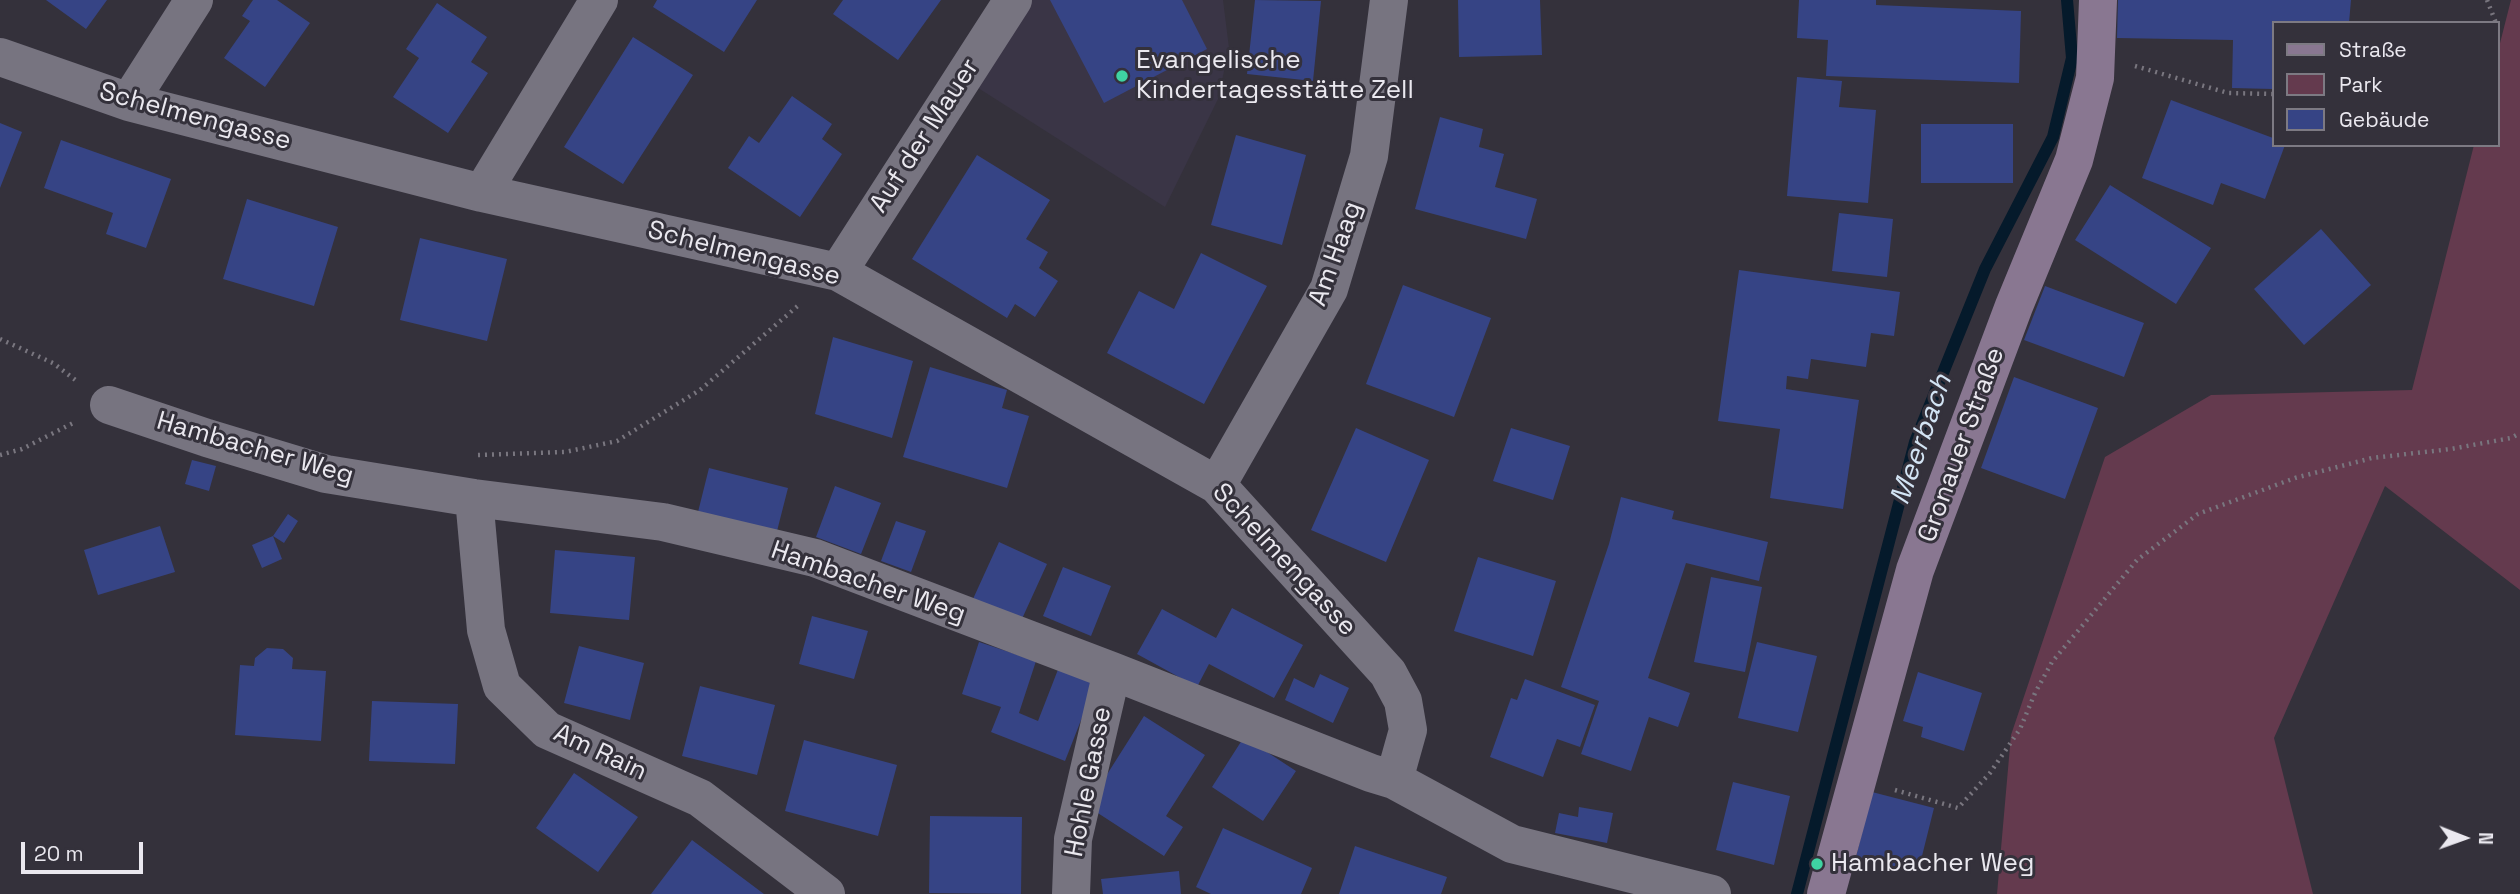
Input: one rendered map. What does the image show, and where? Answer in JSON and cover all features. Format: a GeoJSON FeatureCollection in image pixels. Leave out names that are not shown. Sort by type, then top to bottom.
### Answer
{"type":"FeatureCollection","features":[{"type":"Feature","properties":{"kind":"street"},"geometry":{"type":"LineString","coordinates":[[129,102],[194,0]]}},
{"type":"Feature","properties":{"kind":"street"},"geometry":{"type":"LineString","coordinates":[[482,193],[599,0]]}},
{"type":"Feature","properties":{"kind":"street","name":"Auf der Mauer"},"geometry":{"type":"LineString","coordinates":[[838,272],[1013,0]]}},
{"type":"Feature","properties":{"kind":"street","name":"Am Haag"},"geometry":{"type":"LineString","coordinates":[[1217,485],[1329,289],[1369,156],[1389,0]]}},
{"type":"Feature","properties":{"kind":"street","name":"Gronauer Straße"},"geometry":{"type":"LineString","coordinates":[[1826,894],[1915,570],[2014,306],[2074,160],[2095,78],[2098,0]]}},
{"type":"Feature","properties":{"kind":"street","name":"Schelmengasse"},"geometry":{"type":"LineString","coordinates":[[0,57],[129,102],[482,193],[838,272],[1217,485],[1388,673],[1403,701],[1408,730],[1394,780]]}},
{"type":"Feature","properties":{"kind":"street","name":"Hambacher Weg"},"geometry":{"type":"LineString","coordinates":[[108,405],[326,474],[474,498],[663,522],[815,558],[1394,780],[1512,844],[1712,894]]}},
{"type":"Feature","properties":{"kind":"street","name":"Am Rain"},"geometry":{"type":"LineString","coordinates":[[474,498],[486,630],[502,686],[547,730],[700,798],[827,894]]}},
{"type":"Feature","properties":{"kind":"street","name":"Hohle Gasse"},"geometry":{"type":"LineString","coordinates":[[1070,894],[1073,839],[1111,671]]}},
{"type":"Feature","properties":{"kind":"path"},"geometry":{"type":"LineString","coordinates":[[2487,0],[2495,21]]}},
{"type":"Feature","properties":{"kind":"path"},"geometry":{"type":"LineString","coordinates":[[2097,55],[2228,93],[2272,94]]}},
{"type":"Feature","properties":{"kind":"path"},"geometry":{"type":"LineString","coordinates":[[470,455],[565,452],[617,441],[700,390],[838,272]]}},
{"type":"Feature","properties":{"kind":"path"},"geometry":{"type":"LineString","coordinates":[[0,339],[52,363],[108,405],[22,449],[0,455]]}},
{"type":"Feature","properties":{"kind":"path"},"geometry":{"type":"LineString","coordinates":[[1859,780],[1958,808],[1990,773],[2020,729],[2052,662],[2137,560],[2198,514],[2295,478],[2372,458],[2451,449],[2511,438],[2520,433]]}},
{"type":"Feature","properties":{"kind":"shaded area"},"geometry":{"type":"Polygon","coordinates":[[[1028,0],[1223,0],[1229,48],[1218,99],[1165,207],[975,86],[1028,0]]]}},
{"type":"Feature","properties":{"kind":"green space"},"geometry":{"type":"Polygon","coordinates":[[[2511,0],[2520,0],[2520,590],[2385,486],[2274,738],[2313,894],[1997,894],[2011,735],[2105,457],[2211,395],[2412,390],[2473,147],[2499,147],[2499,47],[2511,0]]]}},
{"type":"Feature","properties":{"kind":"building"},"geometry":{"type":"Polygon","coordinates":[[[46,0],[107,0],[86,29],[46,0]]]}},
{"type":"Feature","properties":{"kind":"building"},"geometry":{"type":"Polygon","coordinates":[[[253,0],[277,0],[310,23],[265,87],[224,58],[250,21],[242,16],[253,0]]]}},
{"type":"Feature","properties":{"kind":"building"},"geometry":{"type":"Polygon","coordinates":[[[657,0],[757,0],[724,52],[653,7],[657,0]]]}},
{"type":"Feature","properties":{"kind":"building"},"geometry":{"type":"Polygon","coordinates":[[[843,0],[941,0],[898,60],[833,14],[843,0]]]}},
{"type":"Feature","properties":{"kind":"building","name":"Evangelische Kindertagesstätte Zell"},"geometry":{"type":"Polygon","coordinates":[[[1050,0],[1182,0],[1207,49],[1104,103],[1050,0]]]}},
{"type":"Feature","properties":{"kind":"building"},"geometry":{"type":"Polygon","coordinates":[[[1255,0],[1321,1],[1313,81],[1247,74],[1255,0]]]}},
{"type":"Feature","properties":{"kind":"building"},"geometry":{"type":"Polygon","coordinates":[[[1458,0],[1540,0],[1542,55],[1459,57],[1458,0]]]}},
{"type":"Feature","properties":{"kind":"building"},"geometry":{"type":"Polygon","coordinates":[[[1799,0],[1876,0],[1876,5],[2021,11],[2019,83],[1826,76],[1828,40],[1797,38],[1799,0]]]}},
{"type":"Feature","properties":{"kind":"building"},"geometry":{"type":"Polygon","coordinates":[[[2118,0],[2351,0],[2349,21],[2272,21],[2272,89],[2232,88],[2233,40],[2117,38],[2118,0]]]}},
{"type":"Feature","properties":{"kind":"building"},"geometry":{"type":"Polygon","coordinates":[[[437,3],[487,37],[471,62],[488,73],[448,133],[393,97],[419,58],[406,49],[437,3]]]}},
{"type":"Feature","properties":{"kind":"building"},"geometry":{"type":"Polygon","coordinates":[[[633,37],[693,75],[623,184],[564,147],[633,37]]]}},
{"type":"Feature","properties":{"kind":"building"},"geometry":{"type":"Polygon","coordinates":[[[1797,77],[1842,81],[1839,107],[1876,110],[1868,203],[1787,196],[1797,77]]]}},
{"type":"Feature","properties":{"kind":"building"},"geometry":{"type":"Polygon","coordinates":[[[792,96],[832,124],[822,139],[842,154],[800,217],[728,168],[749,136],[759,143],[792,96]]]}},
{"type":"Feature","properties":{"kind":"building"},"geometry":{"type":"Polygon","coordinates":[[[2171,100],[2272,138],[2272,147],[2284,147],[2265,199],[2221,183],[2213,205],[2142,178],[2171,100]]]}},
{"type":"Feature","properties":{"kind":"building"},"geometry":{"type":"Polygon","coordinates":[[[1440,117],[1483,129],[1479,147],[1504,154],[1495,187],[1537,199],[1526,239],[1415,209],[1440,117]]]}},
{"type":"Feature","properties":{"kind":"building"},"geometry":{"type":"Polygon","coordinates":[[[0,123],[22,132],[0,188],[0,123]]]}},
{"type":"Feature","properties":{"kind":"building"},"geometry":{"type":"Polygon","coordinates":[[[1921,124],[2013,124],[2013,183],[1921,183],[1921,124]]]}},
{"type":"Feature","properties":{"kind":"building"},"geometry":{"type":"Polygon","coordinates":[[[1236,135],[1306,155],[1282,245],[1211,225],[1236,135]]]}},
{"type":"Feature","properties":{"kind":"building"},"geometry":{"type":"Polygon","coordinates":[[[61,140],[171,179],[146,248],[106,234],[113,213],[44,188],[61,140]]]}},
{"type":"Feature","properties":{"kind":"building"},"geometry":{"type":"Polygon","coordinates":[[[977,155],[1050,200],[1026,239],[1048,252],[1039,268],[1058,281],[1035,317],[1015,304],[1007,318],[912,259],[977,155]]]}},
{"type":"Feature","properties":{"kind":"building"},"geometry":{"type":"Polygon","coordinates":[[[2110,185],[2211,248],[2176,304],[2075,240],[2110,185]]]}},
{"type":"Feature","properties":{"kind":"building"},"geometry":{"type":"Polygon","coordinates":[[[247,199],[338,227],[314,306],[223,279],[247,199]]]}},
{"type":"Feature","properties":{"kind":"building"},"geometry":{"type":"Polygon","coordinates":[[[1839,213],[1893,219],[1887,277],[1832,271],[1839,213]]]}},
{"type":"Feature","properties":{"kind":"building"},"geometry":{"type":"Polygon","coordinates":[[[2321,229],[2371,285],[2304,345],[2254,289],[2321,229]]]}},
{"type":"Feature","properties":{"kind":"building"},"geometry":{"type":"Polygon","coordinates":[[[420,238],[507,259],[487,341],[400,320],[420,238]]]}},
{"type":"Feature","properties":{"kind":"building"},"geometry":{"type":"Polygon","coordinates":[[[1201,253],[1267,286],[1204,404],[1107,353],[1139,291],[1174,309],[1201,253]]]}},
{"type":"Feature","properties":{"kind":"building"},"geometry":{"type":"Polygon","coordinates":[[[1739,270],[1900,292],[1894,336],[1871,333],[1866,367],[1811,359],[1808,379],[1787,376],[1786,389],[1859,400],[1843,509],[1770,498],[1780,429],[1718,421],[1739,270]]]}},
{"type":"Feature","properties":{"kind":"building"},"geometry":{"type":"Polygon","coordinates":[[[1403,285],[1491,318],[1454,417],[1366,384],[1403,285]]]}},
{"type":"Feature","properties":{"kind":"building"},"geometry":{"type":"Polygon","coordinates":[[[2045,286],[2144,323],[2124,377],[2024,340],[2045,286]]]}},
{"type":"Feature","properties":{"kind":"building"},"geometry":{"type":"Polygon","coordinates":[[[833,337],[913,361],[892,438],[815,414],[833,337]]]}},
{"type":"Feature","properties":{"kind":"building"},"geometry":{"type":"Polygon","coordinates":[[[930,367],[1007,390],[1002,408],[1029,416],[1007,488],[903,457],[930,367]]]}},
{"type":"Feature","properties":{"kind":"building"},"geometry":{"type":"Polygon","coordinates":[[[2014,377],[2098,408],[2065,499],[1981,468],[2014,377]]]}},
{"type":"Feature","properties":{"kind":"building"},"geometry":{"type":"Polygon","coordinates":[[[1356,428],[1429,460],[1386,562],[1311,530],[1356,428]]]}},
{"type":"Feature","properties":{"kind":"building"},"geometry":{"type":"Polygon","coordinates":[[[1511,428],[1570,446],[1553,500],[1493,481],[1511,428]]]}},
{"type":"Feature","properties":{"kind":"building"},"geometry":{"type":"Polygon","coordinates":[[[192,460],[216,466],[209,491],[185,484],[192,460]]]}},
{"type":"Feature","properties":{"kind":"building"},"geometry":{"type":"Polygon","coordinates":[[[709,468],[788,488],[776,535],[697,516],[709,468]]]}},
{"type":"Feature","properties":{"kind":"building"},"geometry":{"type":"Polygon","coordinates":[[[835,486],[881,503],[861,554],[816,537],[835,486]]]}},
{"type":"Feature","properties":{"kind":"building"},"geometry":{"type":"Polygon","coordinates":[[[1621,497],[1674,511],[1672,519],[1768,542],[1759,581],[1686,563],[1648,678],[1690,693],[1678,727],[1649,717],[1631,771],[1581,754],[1599,701],[1561,687],[1609,544],[1621,497]]]}},
{"type":"Feature","properties":{"kind":"building"},"geometry":{"type":"Polygon","coordinates":[[[288,514],[298,521],[284,543],[273,536],[288,514]]]}},
{"type":"Feature","properties":{"kind":"building"},"geometry":{"type":"Polygon","coordinates":[[[896,521],[926,531],[911,572],[881,561],[896,521]]]}},
{"type":"Feature","properties":{"kind":"building"},"geometry":{"type":"Polygon","coordinates":[[[160,526],[175,572],[98,595],[84,550],[160,526]]]}},
{"type":"Feature","properties":{"kind":"building"},"geometry":{"type":"Polygon","coordinates":[[[273,536],[282,559],[262,568],[252,545],[273,536]]]}},
{"type":"Feature","properties":{"kind":"building"},"geometry":{"type":"Polygon","coordinates":[[[999,542],[1047,564],[1021,621],[973,599],[999,542]]]}},
{"type":"Feature","properties":{"kind":"building"},"geometry":{"type":"Polygon","coordinates":[[[555,550],[635,557],[629,620],[550,613],[555,550]]]}},
{"type":"Feature","properties":{"kind":"building"},"geometry":{"type":"Polygon","coordinates":[[[1478,557],[1556,581],[1533,656],[1454,631],[1478,557]]]}},
{"type":"Feature","properties":{"kind":"building"},"geometry":{"type":"Polygon","coordinates":[[[1063,567],[1111,586],[1091,636],[1043,616],[1063,567]]]}},
{"type":"Feature","properties":{"kind":"building"},"geometry":{"type":"Polygon","coordinates":[[[1711,577],[1762,587],[1745,672],[1694,662],[1711,577]]]}},
{"type":"Feature","properties":{"kind":"building"},"geometry":{"type":"Polygon","coordinates":[[[1232,608],[1303,645],[1274,698],[1209,664],[1197,687],[1137,654],[1162,609],[1216,638],[1232,608]]]}},
{"type":"Feature","properties":{"kind":"building"},"geometry":{"type":"Polygon","coordinates":[[[812,616],[868,631],[854,679],[799,664],[812,616]]]}},
{"type":"Feature","properties":{"kind":"building"},"geometry":{"type":"Polygon","coordinates":[[[979,642],[1036,661],[1019,713],[1038,721],[1059,667],[1096,682],[1065,761],[991,732],[1001,707],[962,694],[979,642]]]}},
{"type":"Feature","properties":{"kind":"building"},"geometry":{"type":"Polygon","coordinates":[[[1757,642],[1817,656],[1798,732],[1738,718],[1757,642]]]}},
{"type":"Feature","properties":{"kind":"building"},"geometry":{"type":"Polygon","coordinates":[[[579,646],[644,663],[630,720],[564,703],[579,646]]]}},
{"type":"Feature","properties":{"kind":"building"},"geometry":{"type":"Polygon","coordinates":[[[267,648],[283,649],[293,658],[292,669],[326,671],[321,741],[235,735],[240,665],[254,666],[255,658],[267,648]]]}},
{"type":"Feature","properties":{"kind":"building"},"geometry":{"type":"Polygon","coordinates":[[[1918,672],[1982,693],[1964,751],[1921,737],[1923,727],[1903,721],[1918,672]]]}},
{"type":"Feature","properties":{"kind":"building"},"geometry":{"type":"Polygon","coordinates":[[[1320,674],[1349,688],[1333,723],[1285,700],[1294,678],[1314,688],[1320,674]]]}},
{"type":"Feature","properties":{"kind":"building"},"geometry":{"type":"Polygon","coordinates":[[[1525,679],[1595,705],[1580,747],[1557,739],[1543,777],[1490,757],[1511,698],[1517,700],[1525,679]]]}},
{"type":"Feature","properties":{"kind":"building"},"geometry":{"type":"Polygon","coordinates":[[[700,686],[775,705],[757,775],[682,756],[700,686]]]}},
{"type":"Feature","properties":{"kind":"building"},"geometry":{"type":"Polygon","coordinates":[[[372,701],[458,704],[455,764],[369,761],[372,701]]]}},
{"type":"Feature","properties":{"kind":"building"},"geometry":{"type":"Polygon","coordinates":[[[1144,716],[1205,755],[1166,816],[1183,827],[1164,856],[1087,806],[1144,716]]]}},
{"type":"Feature","properties":{"kind":"building"},"geometry":{"type":"Polygon","coordinates":[[[1244,737],[1296,771],[1263,821],[1212,787],[1244,737]]]}},
{"type":"Feature","properties":{"kind":"building"},"geometry":{"type":"Polygon","coordinates":[[[804,740],[897,765],[878,836],[785,811],[804,740]]]}},
{"type":"Feature","properties":{"kind":"building"},"geometry":{"type":"Polygon","coordinates":[[[574,773],[638,817],[598,872],[536,828],[574,773]]]}},
{"type":"Feature","properties":{"kind":"building"},"geometry":{"type":"Polygon","coordinates":[[[1733,782],[1790,796],[1774,865],[1716,850],[1733,782]]]}},
{"type":"Feature","properties":{"kind":"building"},"geometry":{"type":"Polygon","coordinates":[[[1872,792],[1934,808],[1918,872],[1856,857],[1872,792]]]}},
{"type":"Feature","properties":{"kind":"building"},"geometry":{"type":"Polygon","coordinates":[[[1579,807],[1613,813],[1607,843],[1555,833],[1559,813],[1578,817],[1579,807]]]}},
{"type":"Feature","properties":{"kind":"building"},"geometry":{"type":"Polygon","coordinates":[[[930,816],[1022,817],[1021,894],[929,893],[930,816]]]}},
{"type":"Feature","properties":{"kind":"building"},"geometry":{"type":"Polygon","coordinates":[[[1223,828],[1312,868],[1301,894],[1211,894],[1196,887],[1223,828]]]}},
{"type":"Feature","properties":{"kind":"building"},"geometry":{"type":"Polygon","coordinates":[[[692,840],[764,894],[651,894],[692,840]]]}},
{"type":"Feature","properties":{"kind":"building"},"geometry":{"type":"Polygon","coordinates":[[[1355,846],[1447,877],[1441,894],[1339,894],[1355,846]]]}},
{"type":"Feature","properties":{"kind":"building"},"geometry":{"type":"Polygon","coordinates":[[[1179,871],[1181,894],[1103,894],[1101,879],[1179,871]]]}},
{"type":"Feature","properties":{"kind":"waterway","name":"Meerbach"},"geometry":{"type":"LineString","coordinates":[[1797,894],[1915,442],[1985,269],[2053,137],[2072,58],[2067,0]]}},
{"type":"Feature","properties":{"kind":"place","name":"Evangelische Kindertagesstätte Zell"},"geometry":{"type":"Point","coordinates":[1122,76]}},
{"type":"Feature","properties":{"kind":"place","name":"Hambacher Weg"},"geometry":{"type":"Point","coordinates":[1817,864]}}]}
